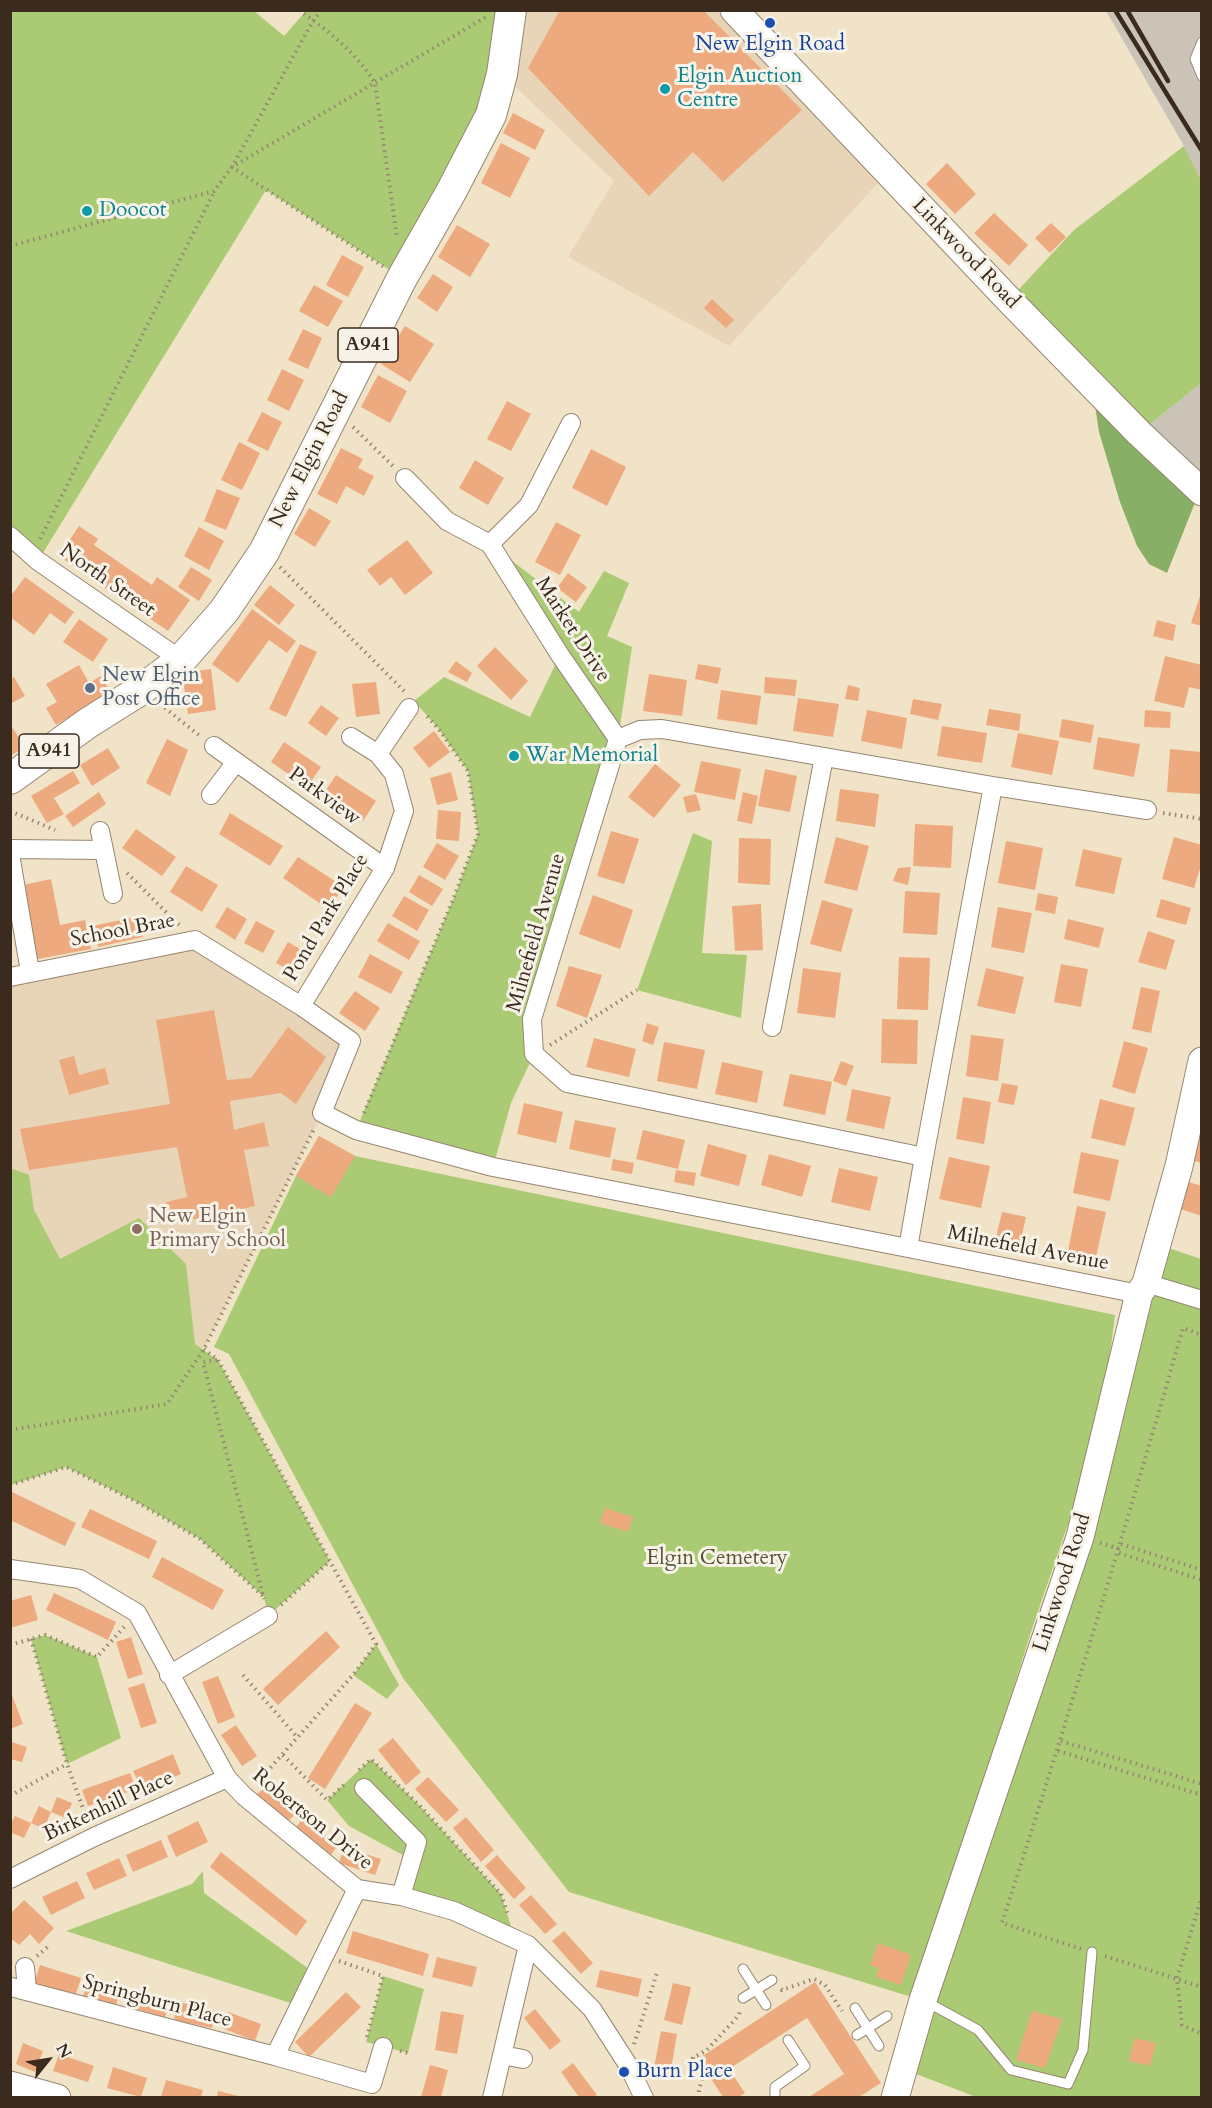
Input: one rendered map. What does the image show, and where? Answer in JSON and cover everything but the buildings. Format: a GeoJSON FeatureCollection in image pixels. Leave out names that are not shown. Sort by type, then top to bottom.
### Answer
{"type":"FeatureCollection","features":[{"type":"Feature","properties":{"kind":"main road","name":"New Elgin Road"},"geometry":{"type":"LineString","coordinates":[[10,779],[181,660],[224,611],[264,552],[402,278],[491,115],[502,74],[499,14]]}},
{"type":"Feature","properties":{"kind":"street","name":"Linkwood Road"},"geometry":{"type":"LineString","coordinates":[[734,10],[1009,300],[1139,433],[1202,492]]}},
{"type":"Feature","properties":{"kind":"street"},"geometry":{"type":"LineString","coordinates":[[490,544],[529,505],[571,423]]}},
{"type":"Feature","properties":{"kind":"street","name":"Market Drive"},"geometry":{"type":"LineString","coordinates":[[405,478],[447,520],[490,544],[560,655],[618,739]]}},
{"type":"Feature","properties":{"kind":"street","name":"North Street"},"geometry":{"type":"LineString","coordinates":[[10,536],[32,555],[181,660]]}},
{"type":"Feature","properties":{"kind":"street"},"geometry":{"type":"LineString","coordinates":[[378,754],[409,708]]}},
{"type":"Feature","properties":{"kind":"street"},"geometry":{"type":"LineString","coordinates":[[618,739],[640,730],[662,729],[1147,810]]}},
{"type":"Feature","properties":{"kind":"street","name":"Pond Park Place"},"geometry":{"type":"LineString","coordinates":[[301,1006],[385,868],[404,811],[394,774],[378,754],[351,737]]}},
{"type":"Feature","properties":{"kind":"street","name":"Milnefield Avenue"},"geometry":{"type":"LineString","coordinates":[[534,1054],[532,1019],[618,739]]}},
{"type":"Feature","properties":{"kind":"street","name":"Parkview"},"geometry":{"type":"LineString","coordinates":[[214,746],[385,868]]}},
{"type":"Feature","properties":{"kind":"street"},"geometry":{"type":"LineString","coordinates":[[772,1027],[824,757]]}},
{"type":"Feature","properties":{"kind":"street"},"geometry":{"type":"LineString","coordinates":[[211,795],[236,762]]}},
{"type":"Feature","properties":{"kind":"street"},"geometry":{"type":"LineString","coordinates":[[908,1248],[993,786]]}},
{"type":"Feature","properties":{"kind":"street"},"geometry":{"type":"LineString","coordinates":[[100,831],[113,894]]}},
{"type":"Feature","properties":{"kind":"street"},"geometry":{"type":"LineString","coordinates":[[30,972],[13,888],[10,851],[104,850]]}},
{"type":"Feature","properties":{"kind":"street","name":"School Brae"},"geometry":{"type":"LineString","coordinates":[[10,977],[195,940],[301,1006],[351,1041],[322,1113]]}},
{"type":"Feature","properties":{"kind":"street"},"geometry":{"type":"LineString","coordinates":[[534,1054],[567,1083],[924,1157]]}},
{"type":"Feature","properties":{"kind":"street","name":"Linkwood Road"},"geometry":{"type":"LineString","coordinates":[[895,2097],[923,2000],[1080,1537],[1142,1288],[1179,1166],[1202,1061]]}},
{"type":"Feature","properties":{"kind":"street","name":"Milnefield Avenue"},"geometry":{"type":"LineString","coordinates":[[322,1113],[356,1130],[493,1167],[908,1248],[1202,1300]]}},
{"type":"Feature","properties":{"kind":"street"},"geometry":{"type":"LineString","coordinates":[[10,1569],[80,1579],[137,1613]]}},
{"type":"Feature","properties":{"kind":"street","name":"Robertson Drive"},"geometry":{"type":"LineString","coordinates":[[137,1613],[227,1778],[244,1796],[357,1889],[401,1896],[454,1911],[528,1945],[592,2009],[628,2065],[644,2097]]}},
{"type":"Feature","properties":{"kind":"street"},"geometry":{"type":"LineString","coordinates":[[169,1675],[268,1616]]}},
{"type":"Feature","properties":{"kind":"street","name":"Birkenhill Place"},"geometry":{"type":"LineString","coordinates":[[10,1879],[94,1837],[227,1778]]}},
{"type":"Feature","properties":{"kind":"street"},"geometry":{"type":"LineString","coordinates":[[364,1788],[417,1842],[401,1896]]}},
{"type":"Feature","properties":{"kind":"street"},"geometry":{"type":"LineString","coordinates":[[275,2056],[357,1889]]}},
{"type":"Feature","properties":{"kind":"street"},"geometry":{"type":"LineString","coordinates":[[492,2097],[528,1945]]}},
{"type":"Feature","properties":{"kind":"street","name":"Springburn Place"},"geometry":{"type":"LineString","coordinates":[[25,1967],[19,1989],[275,2056],[372,2084],[383,2047]]}},
{"type":"Feature","properties":{"kind":"street"},"geometry":{"type":"LineString","coordinates":[[502,2055],[523,2059]]}},
{"type":"Feature","properties":{"kind":"street"},"geometry":{"type":"LineString","coordinates":[[10,2085],[57,2097]]}},
{"type":"Feature","properties":{"kind":"lane"},"geometry":{"type":"LineString","coordinates":[[1202,42],[1195,59],[1202,76]]}},
{"type":"Feature","properties":{"kind":"lane"},"geometry":{"type":"LineString","coordinates":[[923,2000],[978,2031],[1011,2070],[1068,2084],[1083,2050],[1092,1952]]}},
{"type":"Feature","properties":{"kind":"lane"},"geometry":{"type":"LineString","coordinates":[[743,1970],[766,2005]]}},
{"type":"Feature","properties":{"kind":"lane"},"geometry":{"type":"LineString","coordinates":[[743,1998],[772,1980]]}},
{"type":"Feature","properties":{"kind":"lane"},"geometry":{"type":"LineString","coordinates":[[855,2008],[879,2046]]}},
{"type":"Feature","properties":{"kind":"lane"},"geometry":{"type":"LineString","coordinates":[[857,2035],[887,2016]]}},
{"type":"Feature","properties":{"kind":"lane"},"geometry":{"type":"LineString","coordinates":[[775,2097],[775,2087],[805,2066],[788,2040]]}},
{"type":"Feature","properties":{"kind":"path"},"geometry":{"type":"LineString","coordinates":[[299,10],[347,47],[366,68],[375,83],[402,278]]}},
{"type":"Feature","properties":{"kind":"path"},"geometry":{"type":"LineString","coordinates":[[32,555],[214,191],[232,167],[321,10]]}},
{"type":"Feature","properties":{"kind":"path"},"geometry":{"type":"LineString","coordinates":[[232,167],[499,14]]}},
{"type":"Feature","properties":{"kind":"path"},"geometry":{"type":"LineString","coordinates":[[232,167],[402,278]]}},
{"type":"Feature","properties":{"kind":"path"},"geometry":{"type":"LineString","coordinates":[[10,246],[214,191]]}},
{"type":"Feature","properties":{"kind":"path"},"geometry":{"type":"LineString","coordinates":[[335,410],[405,478]]}},
{"type":"Feature","properties":{"kind":"path"},"geometry":{"type":"LineString","coordinates":[[142,689],[214,746]]}},
{"type":"Feature","properties":{"kind":"path"},"geometry":{"type":"LineString","coordinates":[[1147,810],[1202,819]]}},
{"type":"Feature","properties":{"kind":"path"},"geometry":{"type":"LineString","coordinates":[[534,1054],[637,990]]}},
{"type":"Feature","properties":{"kind":"path"},"geometry":{"type":"LineString","coordinates":[[10,1430],[167,1404],[204,1349],[322,1113]]}},
{"type":"Feature","properties":{"kind":"path"},"geometry":{"type":"LineString","coordinates":[[1202,1335],[1183,1328],[1119,1553],[1002,1923],[1202,1987]]}},
{"type":"Feature","properties":{"kind":"path"},"geometry":{"type":"LineString","coordinates":[[204,1349],[218,1360],[376,1644],[353,1675],[244,1796]]}},
{"type":"Feature","properties":{"kind":"path"},"geometry":{"type":"LineString","coordinates":[[218,1360],[203,1362],[268,1616],[330,1561]]}},
{"type":"Feature","properties":{"kind":"path"},"geometry":{"type":"LineString","coordinates":[[10,1485],[66,1467],[135,1501],[200,1539],[264,1597]]}},
{"type":"Feature","properties":{"kind":"path"},"geometry":{"type":"LineString","coordinates":[[1121,1544],[1202,1570]]}},
{"type":"Feature","properties":{"kind":"path"},"geometry":{"type":"LineString","coordinates":[[1119,1553],[1202,1580]]}},
{"type":"Feature","properties":{"kind":"path"},"geometry":{"type":"LineString","coordinates":[[10,1645],[45,1635],[97,1657],[137,1613]]}},
{"type":"Feature","properties":{"kind":"path"},"geometry":{"type":"LineString","coordinates":[[31,1639],[67,1764],[94,1837]]}},
{"type":"Feature","properties":{"kind":"path"},"geometry":{"type":"LineString","coordinates":[[243,1675],[298,1738]]}},
{"type":"Feature","properties":{"kind":"path"},"geometry":{"type":"LineString","coordinates":[[1061,1741],[1202,1784]]}},
{"type":"Feature","properties":{"kind":"path"},"geometry":{"type":"LineString","coordinates":[[1058,1751],[1202,1795]]}},
{"type":"Feature","properties":{"kind":"path"},"geometry":{"type":"LineString","coordinates":[[10,1796],[67,1764]]}},
{"type":"Feature","properties":{"kind":"path"},"geometry":{"type":"LineString","coordinates":[[1202,1896],[1177,1978],[1182,2025],[1202,2034]]}},
{"type":"Feature","properties":{"kind":"path"},"geometry":{"type":"LineString","coordinates":[[324,1956],[383,1976],[366,2042],[408,2053]]}},
{"type":"Feature","properties":{"kind":"path"},"geometry":{"type":"LineString","coordinates":[[628,2065],[657,1973]]}},
{"type":"Feature","properties":{"kind":"path"},"geometry":{"type":"LineString","coordinates":[[772,1980],[782,1990],[814,1979],[825,1985],[857,2035]]}},
{"type":"Feature","properties":{"kind":"path"},"geometry":{"type":"LineString","coordinates":[[699,2097],[703,2073],[693,2058],[707,2050],[740,2015],[743,1998]]}},
{"type":"Feature","properties":{"kind":"shaded area"},"geometry":{"type":"Polygon","coordinates":[[[511,11],[734,11],[887,173],[729,346],[568,257],[614,181],[502,74],[511,11]]]}},
{"type":"Feature","properties":{"kind":"shaded area"},"geometry":{"type":"Polygon","coordinates":[[[1106,11],[1201,11],[1201,180],[1184,146],[1106,11]]]}},
{"type":"Feature","properties":{"kind":"shaded area"},"geometry":{"type":"Polygon","coordinates":[[[1201,383],[1201,495],[1139,433],[1201,383]]]}},
{"type":"Feature","properties":{"kind":"shaded area","name":"New Elgin Primary School"},"geometry":{"type":"Polygon","coordinates":[[[195,940],[351,1041],[322,1113],[204,1349],[195,1345],[11,1426],[11,977],[195,940]]]}},
{"type":"Feature","properties":{"kind":"green space"},"geometry":{"type":"Polygon","coordinates":[[[11,11],[254,11],[284,36],[306,11],[511,11],[491,115],[402,278],[266,190],[38,561],[11,536],[11,11]]]}},
{"type":"Feature","properties":{"kind":"green space"},"geometry":{"type":"Polygon","coordinates":[[[1184,146],[1201,180],[1201,383],[1139,433],[1009,300],[1074,230],[1184,146]]]}},
{"type":"Feature","properties":{"kind":"green space"},"geometry":{"type":"Polygon","coordinates":[[[1092,385],[1200,490],[1167,573],[1149,564],[1137,546],[1120,502],[1099,432],[1092,385]]]}},
{"type":"Feature","properties":{"kind":"green space"},"geometry":{"type":"Polygon","coordinates":[[[490,544],[579,612],[604,571],[629,583],[607,636],[632,647],[618,739],[532,1019],[534,1054],[511,1103],[493,1167],[356,1130],[454,897],[478,834],[468,771],[438,728],[414,701],[444,677],[530,717],[560,655],[490,544]]]}},
{"type":"Feature","properties":{"kind":"green space"},"geometry":{"type":"Polygon","coordinates":[[[693,833],[712,841],[702,953],[747,955],[741,1018],[637,990],[693,833]]]}},
{"type":"Feature","properties":{"kind":"green space","name":"Elgin Cemetery"},"geometry":{"type":"Polygon","coordinates":[[[319,1136],[355,1156],[1115,1315],[1105,1394],[1070,1518],[1033,1626],[915,1998],[569,1892],[403,1678],[229,1354],[214,1347],[296,1176],[319,1136]]]}},
{"type":"Feature","properties":{"kind":"green space"},"geometry":{"type":"Polygon","coordinates":[[[10,1170],[29,1175],[34,1210],[60,1259],[139,1218],[186,1264],[195,1344],[218,1360],[330,1561],[268,1616],[264,1597],[200,1539],[135,1501],[66,1467],[11,1485],[10,1170]]]}},
{"type":"Feature","properties":{"kind":"green space"},"geometry":{"type":"Polygon","coordinates":[[[1157,1244],[1201,1259],[1201,2097],[976,2097],[903,2069],[1157,1244]]]}},
{"type":"Feature","properties":{"kind":"green space"},"geometry":{"type":"Polygon","coordinates":[[[45,1635],[97,1657],[121,1738],[67,1764],[31,1639],[45,1635]]]}},
{"type":"Feature","properties":{"kind":"green space"},"geometry":{"type":"Polygon","coordinates":[[[376,1644],[399,1685],[387,1699],[353,1675],[376,1644]]]}},
{"type":"Feature","properties":{"kind":"green space"},"geometry":{"type":"Polygon","coordinates":[[[371,1759],[419,1805],[501,1894],[515,1939],[401,1896],[412,1860],[349,1826],[327,1800],[371,1759]]]}},
{"type":"Feature","properties":{"kind":"green space"},"geometry":{"type":"Polygon","coordinates":[[[203,1871],[204,1893],[316,1974],[300,2006],[66,1931],[192,1884],[203,1871]]]}},
{"type":"Feature","properties":{"kind":"green space"},"geometry":{"type":"Polygon","coordinates":[[[383,1976],[424,1989],[408,2053],[366,2042],[383,1976]]]}},
{"type":"Feature","properties":{"kind":"railway"},"geometry":{"type":"LineString","coordinates":[[1115,10],[1202,151]]}},
{"type":"Feature","properties":{"kind":"railway"},"geometry":{"type":"LineString","coordinates":[[1127,10],[1168,81]]}},
{"type":"Feature","properties":{"kind":"place","name":"New Elgin Road"},"geometry":{"type":"Point","coordinates":[770,23]}},
{"type":"Feature","properties":{"kind":"place","name":"Elgin Auction Centre"},"geometry":{"type":"Point","coordinates":[665,89]}},
{"type":"Feature","properties":{"kind":"place","name":"Doocot"},"geometry":{"type":"Point","coordinates":[87,211]}},
{"type":"Feature","properties":{"kind":"place","name":"New Elgin Post Office"},"geometry":{"type":"Point","coordinates":[90,688]}},
{"type":"Feature","properties":{"kind":"place","name":"War Memorial"},"geometry":{"type":"Point","coordinates":[514,756]}},
{"type":"Feature","properties":{"kind":"place","name":"New Elgin Primary School"},"geometry":{"type":"Point","coordinates":[137,1229]}},
{"type":"Feature","properties":{"kind":"place","name":"Burn Place"},"geometry":{"type":"Point","coordinates":[624,2072]}}]}
